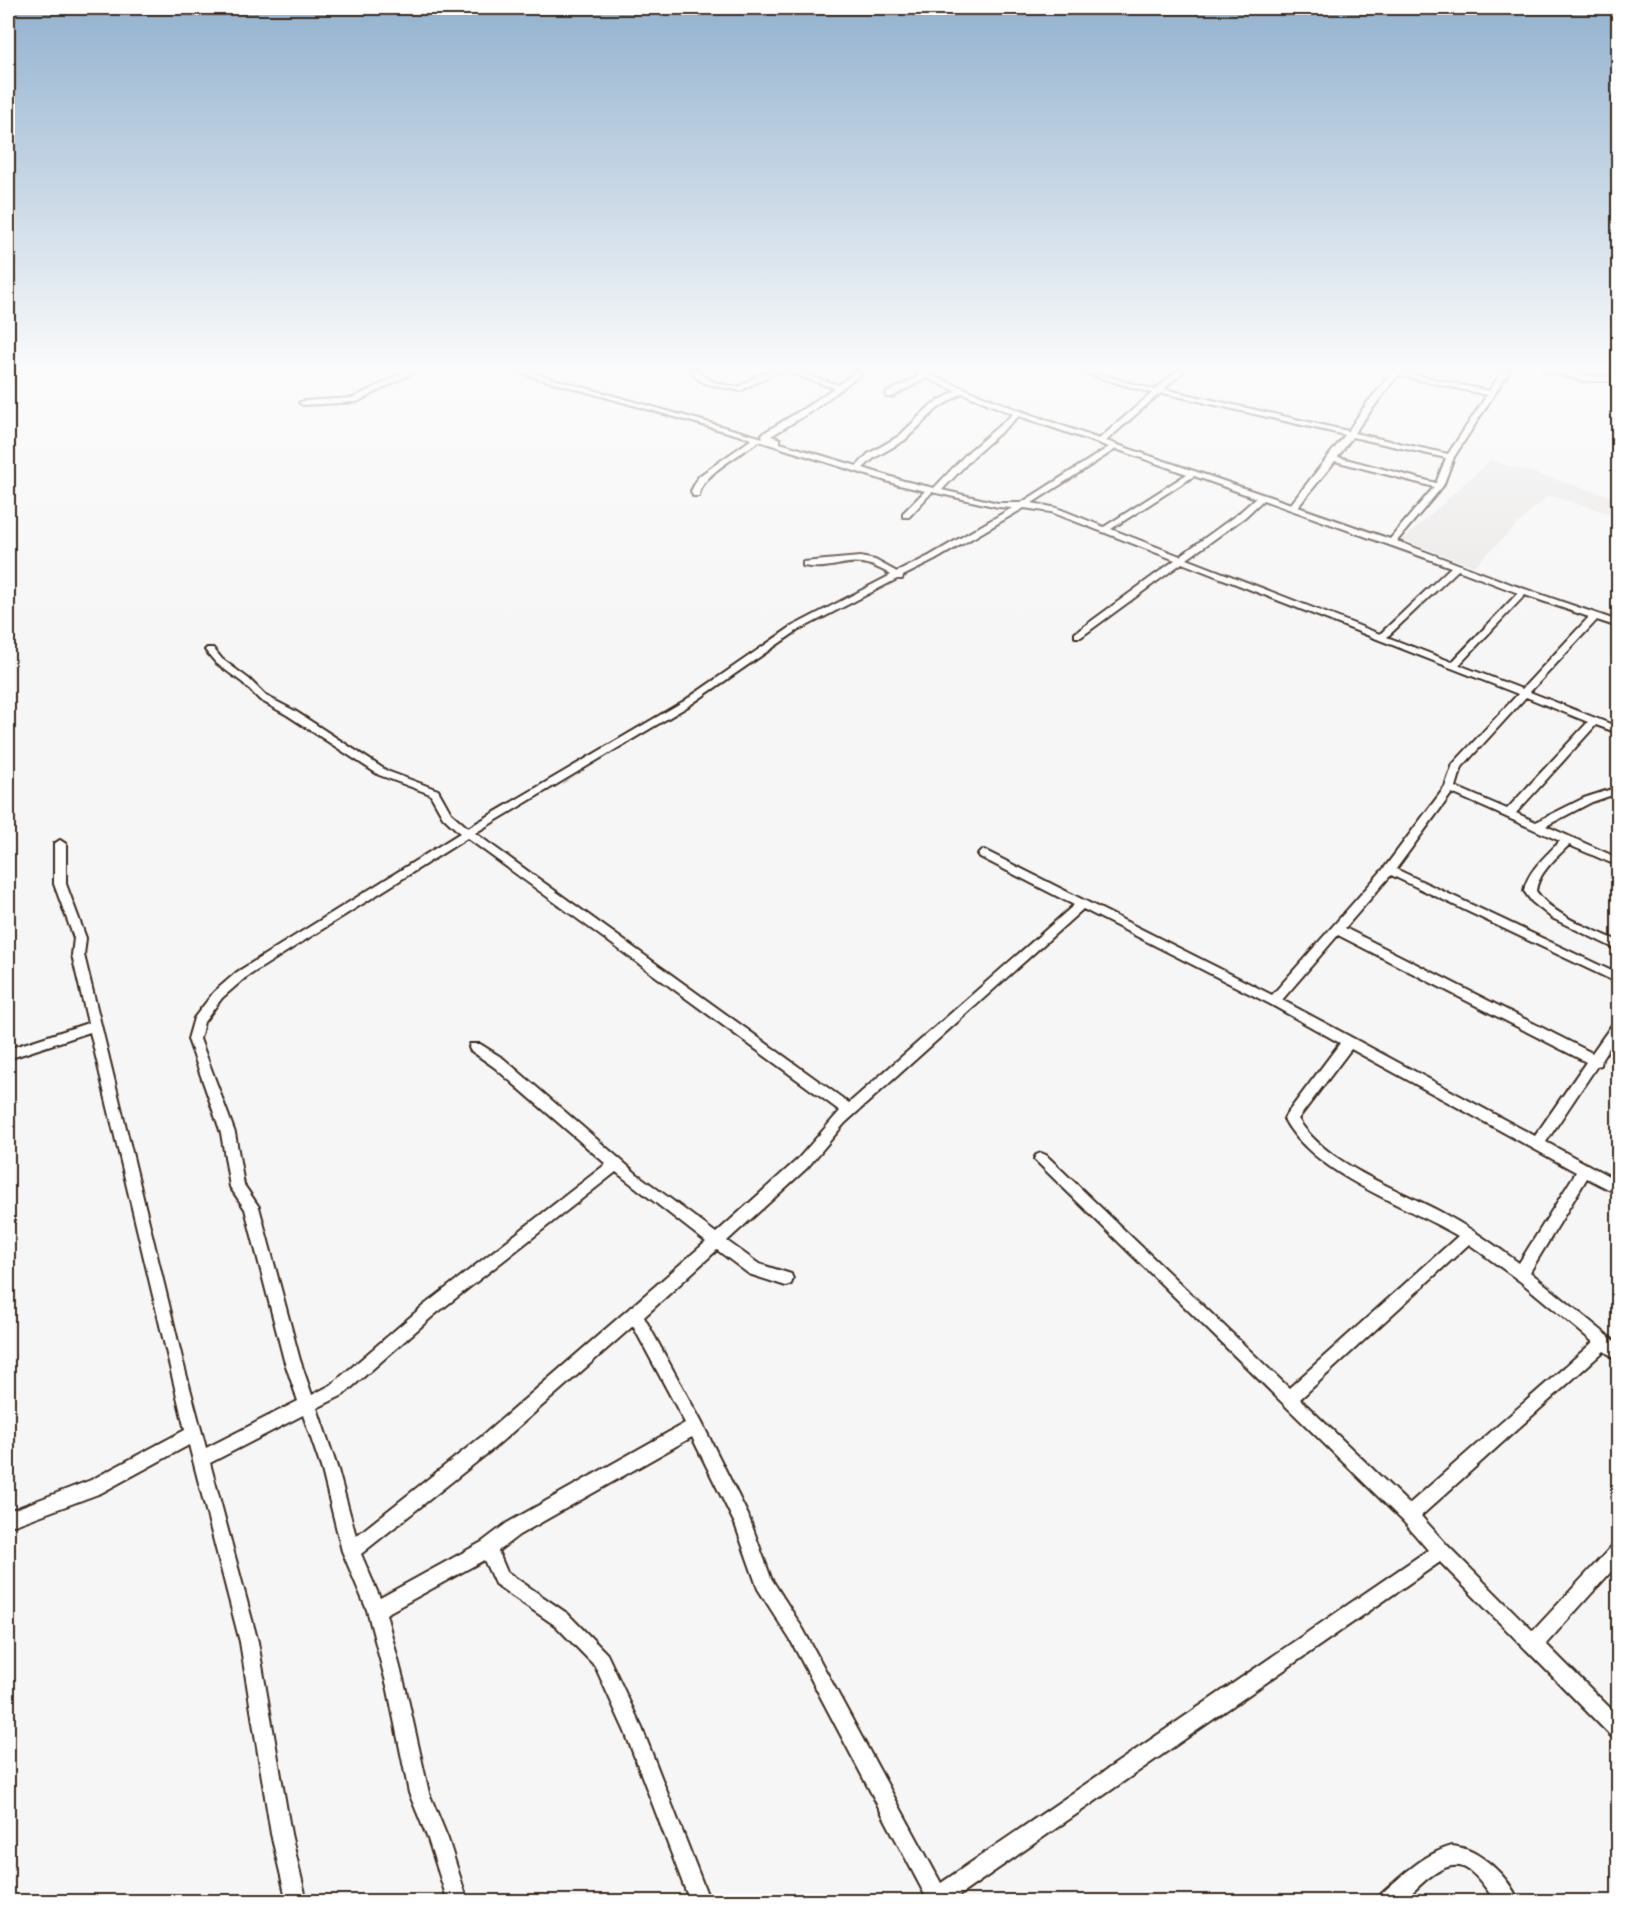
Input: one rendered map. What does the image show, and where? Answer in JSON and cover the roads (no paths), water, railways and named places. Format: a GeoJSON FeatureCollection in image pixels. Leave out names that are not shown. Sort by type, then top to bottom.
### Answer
{"type":"FeatureCollection","features":[{"type":"Feature","properties":{"kind":"street"},"geometry":{"type":"LineString","coordinates":[[696,494],[695,491],[702,478],[729,459]]}},
{"type":"Feature","properties":{"kind":"street"},"geometry":{"type":"LineString","coordinates":[[827,459],[934,490],[998,505],[1024,505],[1054,510],[1618,730]]}},
{"type":"Feature","properties":{"kind":"street"},"geometry":{"type":"LineString","coordinates":[[858,469],[868,459]]}},
{"type":"Feature","properties":{"kind":"street"},"geometry":{"type":"LineString","coordinates":[[906,515],[966,459]]}},
{"type":"Feature","properties":{"kind":"street"},"geometry":{"type":"LineString","coordinates":[[458,1902],[438,1839],[419,1793],[397,1690],[376,1610],[351,1551],[330,1470],[292,1360],[252,1208],[237,1187],[228,1133],[194,1040],[198,1021],[218,995],[241,975],[467,833],[687,703],[794,629],[828,609],[899,577],[1024,505],[1096,459]]}},
{"type":"Feature","properties":{"kind":"street"},"geometry":{"type":"LineString","coordinates":[[1152,459],[1293,507],[1523,592],[1618,624]]}},
{"type":"Feature","properties":{"kind":"street"},"geometry":{"type":"LineString","coordinates":[[1293,507],[1332,459]]}},
{"type":"Feature","properties":{"kind":"street"},"geometry":{"type":"LineString","coordinates":[[1337,459],[1439,486]]}},
{"type":"Feature","properties":{"kind":"street"},"geometry":{"type":"LineString","coordinates":[[1392,542],[1439,486],[1449,459]]}},
{"type":"Feature","properties":{"kind":"street"},"geometry":{"type":"LineString","coordinates":[[1106,529],[1192,474]]}},
{"type":"Feature","properties":{"kind":"street"},"geometry":{"type":"LineString","coordinates":[[1078,635],[1262,498]]}},
{"type":"Feature","properties":{"kind":"street"},"geometry":{"type":"LineString","coordinates":[[806,564],[816,565],[854,559],[872,561],[899,577]]}},
{"type":"Feature","properties":{"kind":"street"},"geometry":{"type":"LineString","coordinates":[[1382,637],[1456,566]]}},
{"type":"Feature","properties":{"kind":"street"},"geometry":{"type":"LineString","coordinates":[[1454,665],[1523,592]]}},
{"type":"Feature","properties":{"kind":"street"},"geometry":{"type":"LineString","coordinates":[[1274,1000],[1389,870],[1450,788],[1457,766],[1595,616]]}},
{"type":"Feature","properties":{"kind":"street"},"geometry":{"type":"LineString","coordinates":[[210,650],[219,661],[246,681],[263,698],[291,713],[383,773],[434,792],[441,800],[447,815],[467,833],[849,1110]]}},
{"type":"Feature","properties":{"kind":"street"},"geometry":{"type":"LineString","coordinates":[[1509,814],[1594,721]]}},
{"type":"Feature","properties":{"kind":"street"},"geometry":{"type":"LineString","coordinates":[[1450,788],[1618,862]]}},
{"type":"Feature","properties":{"kind":"street"},"geometry":{"type":"LineString","coordinates":[[1535,826],[1588,800],[1618,790]]}},
{"type":"Feature","properties":{"kind":"street"},"geometry":{"type":"LineString","coordinates":[[1566,841],[1535,877],[1530,891],[1553,912],[1618,946]]}},
{"type":"Feature","properties":{"kind":"street"},"geometry":{"type":"LineString","coordinates":[[60,844],[60,884],[80,938],[78,955],[95,1026],[194,1434],[249,1642],[281,1834],[297,1902]]}},
{"type":"Feature","properties":{"kind":"street"},"geometry":{"type":"LineString","coordinates":[[984,854],[1081,905],[1274,1000],[1618,1188]]}},
{"type":"Feature","properties":{"kind":"street"},"geometry":{"type":"LineString","coordinates":[[1389,870],[1618,979]]}},
{"type":"Feature","properties":{"kind":"street"},"geometry":{"type":"LineString","coordinates":[[351,1551],[487,1443],[635,1315],[716,1239],[802,1164],[849,1110],[1081,905]]}},
{"type":"Feature","properties":{"kind":"street"},"geometry":{"type":"LineString","coordinates":[[1336,929],[1596,1061]]}},
{"type":"Feature","properties":{"kind":"street"},"geometry":{"type":"LineString","coordinates":[[1537,1144],[1596,1061],[1618,1025]]}},
{"type":"Feature","properties":{"kind":"street"},"geometry":{"type":"LineString","coordinates":[[8,1054],[95,1026]]}},
{"type":"Feature","properties":{"kind":"street"},"geometry":{"type":"LineString","coordinates":[[1349,1041],[1291,1119],[1296,1130],[1315,1149],[1340,1168],[1468,1236],[1521,1274],[1618,1353]]}},
{"type":"Feature","properties":{"kind":"street"},"geometry":{"type":"LineString","coordinates":[[475,1047],[499,1063],[616,1164],[754,1269],[786,1279]]}},
{"type":"Feature","properties":{"kind":"street"},"geometry":{"type":"LineString","coordinates":[[1041,1159],[1409,1515],[1441,1551],[1618,1729]]}},
{"type":"Feature","properties":{"kind":"street"},"geometry":{"type":"LineString","coordinates":[[201,1459],[308,1407],[337,1390],[428,1311],[616,1164]]}},
{"type":"Feature","properties":{"kind":"street"},"geometry":{"type":"LineString","coordinates":[[1521,1274],[1584,1170]]}},
{"type":"Feature","properties":{"kind":"street"},"geometry":{"type":"LineString","coordinates":[[1289,1398],[1468,1236]]}},
{"type":"Feature","properties":{"kind":"street"},"geometry":{"type":"LineString","coordinates":[[635,1315],[695,1426],[742,1521],[764,1583],[797,1635],[937,1900],[1441,1551]]}},
{"type":"Feature","properties":{"kind":"street"},"geometry":{"type":"LineString","coordinates":[[1409,1515],[1604,1342]]}},
{"type":"Feature","properties":{"kind":"street"},"geometry":{"type":"LineString","coordinates":[[376,1610],[488,1548],[513,1529],[695,1426]]}},
{"type":"Feature","properties":{"kind":"street"},"geometry":{"type":"LineString","coordinates":[[8,1517],[15,1517],[95,1487],[194,1434]]}},
{"type":"Feature","properties":{"kind":"street"},"geometry":{"type":"LineString","coordinates":[[488,1548],[501,1578],[562,1620],[601,1660],[633,1728],[700,1902]]}},
{"type":"Feature","properties":{"kind":"street"},"geometry":{"type":"LineString","coordinates":[[1534,1643],[1618,1552]]}},
{"type":"Feature","properties":{"kind":"street"},"geometry":{"type":"LineString","coordinates":[[1387,1902],[1428,1866],[1445,1856],[1462,1855],[1475,1863],[1509,1902]]}}]}
